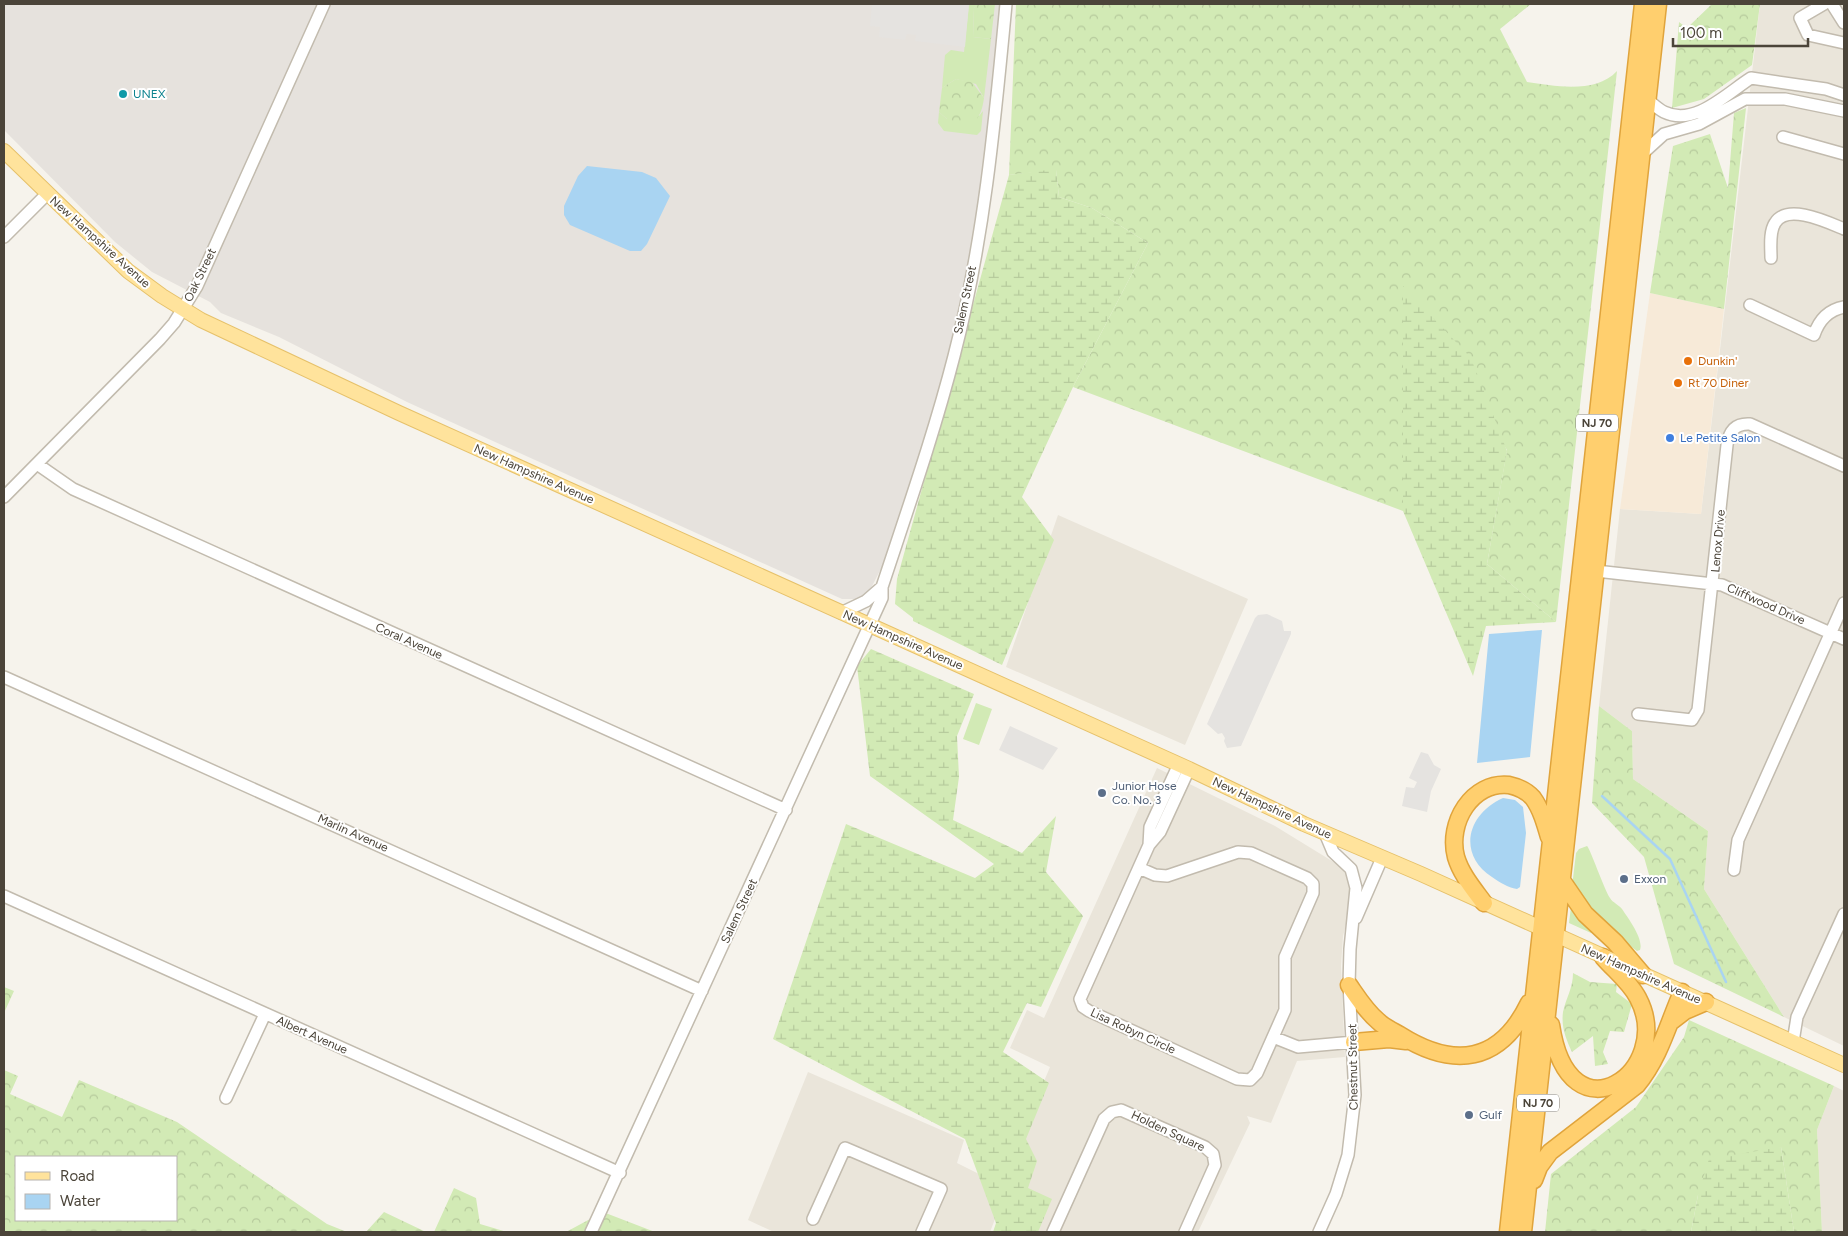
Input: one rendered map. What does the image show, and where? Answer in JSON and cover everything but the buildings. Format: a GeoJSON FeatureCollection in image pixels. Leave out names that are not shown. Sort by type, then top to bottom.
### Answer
{"type":"FeatureCollection","features":[{"type":"Feature","properties":{"kind":"highway","name":"NJ 70"},"geometry":{"type":"LineString","coordinates":[[1524,1232],[1548,1007],[1551,843],[1643,4]]}},
{"type":"Feature","properties":{"kind":"highway","name":"NJ 70"},"geometry":{"type":"LineString","coordinates":[[1508,1232],[1534,992],[1561,879],[1658,4]]}},
{"type":"Feature","properties":{"kind":"highway"},"geometry":{"type":"LineString","coordinates":[[1656,21],[1667,4]]}},
{"type":"Feature","properties":{"kind":"highway"},"geometry":{"type":"LineString","coordinates":[[1484,902],[1464,876],[1455,854],[1455,830],[1465,806],[1473,797],[1497,785],[1516,786],[1523,790],[1535,802],[1543,817],[1551,843]]}},
{"type":"Feature","properties":{"kind":"highway"},"geometry":{"type":"LineString","coordinates":[[1561,879],[1585,914],[1616,942],[1643,975]]}},
{"type":"Feature","properties":{"kind":"highway"},"geometry":{"type":"LineString","coordinates":[[1548,1007],[1557,1055],[1574,1080],[1586,1086],[1598,1088],[1616,1083],[1630,1074],[1641,1055],[1645,1042],[1644,1018],[1638,997],[1602,957]]}},
{"type":"Feature","properties":{"kind":"highway"},"geometry":{"type":"LineString","coordinates":[[1349,985],[1363,1005],[1379,1022],[1411,1042]]}},
{"type":"Feature","properties":{"kind":"highway"},"geometry":{"type":"LineString","coordinates":[[1354,1042],[1389,1039],[1411,1042],[1450,1056],[1480,1053],[1510,1034],[1519,1023],[1534,992]]}},
{"type":"Feature","properties":{"kind":"highway"},"geometry":{"type":"LineString","coordinates":[[1527,1199],[1539,1167],[1550,1152],[1637,1085],[1646,1074],[1672,1020],[1682,992]]}},
{"type":"Feature","properties":{"kind":"highway"},"geometry":{"type":"LineString","coordinates":[[1672,1020],[1685,1011],[1706,1002]]}},
{"type":"Feature","properties":{"kind":"main road","name":"New Hampshire Avenue"},"geometry":{"type":"LineString","coordinates":[[4,151],[128,271],[183,310],[400,413],[1184,767],[1325,833],[1484,902],[1844,1065]]}},
{"type":"Feature","properties":{"kind":"street","name":"Oak Street"},"geometry":{"type":"LineString","coordinates":[[4,497],[160,339],[183,310],[197,286],[324,4]]}},
{"type":"Feature","properties":{"kind":"street","name":"Salem Street"},"geometry":{"type":"LineString","coordinates":[[591,1232],[620,1173],[882,598],[882,588],[935,423],[954,354],[977,244],[988,169],[1006,4]]}},
{"type":"Feature","properties":{"kind":"street"},"geometry":{"type":"LineString","coordinates":[[1824,4],[1800,18],[1808,35],[1844,42]]}},
{"type":"Feature","properties":{"kind":"street"},"geometry":{"type":"LineString","coordinates":[[1832,4],[1844,23]]}},
{"type":"Feature","properties":{"kind":"street"},"geometry":{"type":"LineString","coordinates":[[1648,100],[1663,112],[1687,115],[1716,103],[1750,78],[1826,89],[1844,95]]}},
{"type":"Feature","properties":{"kind":"street"},"geometry":{"type":"LineString","coordinates":[[1642,154],[1664,134],[1699,124],[1745,99],[1785,99],[1844,111]]}},
{"type":"Feature","properties":{"kind":"street"},"geometry":{"type":"LineString","coordinates":[[1783,137],[1844,154]]}},
{"type":"Feature","properties":{"kind":"street"},"geometry":{"type":"LineString","coordinates":[[4,237],[47,194]]}},
{"type":"Feature","properties":{"kind":"street"},"geometry":{"type":"LineString","coordinates":[[1770,258],[1774,224],[1782,216],[1795,213],[1844,229]]}},
{"type":"Feature","properties":{"kind":"street"},"geometry":{"type":"LineString","coordinates":[[1750,305],[1814,335],[1818,325],[1825,316],[1836,309],[1844,307]]}},
{"type":"Feature","properties":{"kind":"street","name":"Lenox Drive"},"geometry":{"type":"LineString","coordinates":[[1638,714],[1692,720],[1696,716],[1714,584],[1728,436],[1733,429],[1741,425],[1750,424],[1844,466]]}},
{"type":"Feature","properties":{"kind":"street","name":"Coral Avenue"},"geometry":{"type":"LineString","coordinates":[[37,464],[73,489],[786,810]]}},
{"type":"Feature","properties":{"kind":"street","name":"Cliffwood Drive"},"geometry":{"type":"LineString","coordinates":[[1596,571],[1722,585],[1844,639]]}},
{"type":"Feature","properties":{"kind":"street"},"geometry":{"type":"LineString","coordinates":[[841,613],[866,601],[882,588]]}},
{"type":"Feature","properties":{"kind":"street"},"geometry":{"type":"LineString","coordinates":[[1734,870],[1738,840],[1844,603]]}},
{"type":"Feature","properties":{"kind":"street","name":"Marlin Avenue"},"geometry":{"type":"LineString","coordinates":[[4,677],[702,991]]}},
{"type":"Feature","properties":{"kind":"street","name":"Lisa Robyn Circle"},"geometry":{"type":"LineString","coordinates":[[1139,868],[1155,875],[1167,876],[1238,852],[1250,853],[1312,882],[1313,893],[1284,957],[1285,1010],[1255,1076],[1250,1080],[1241,1080],[1083,1006],[1081,994],[1149,845],[1160,832],[1184,767]]}},
{"type":"Feature","properties":{"kind":"street","name":"Chestnut Street"},"geometry":{"type":"LineString","coordinates":[[1319,1232],[1343,1176],[1351,1141],[1355,1102],[1354,1042],[1349,985],[1356,888],[1351,869],[1333,852],[1325,833]]}},
{"type":"Feature","properties":{"kind":"street","name":"Chestnut Street"},"geometry":{"type":"LineString","coordinates":[[1352,926],[1382,858]]}},
{"type":"Feature","properties":{"kind":"street","name":"Albert Avenue"},"geometry":{"type":"LineString","coordinates":[[4,896],[620,1173]]}},
{"type":"Feature","properties":{"kind":"street"},"geometry":{"type":"LineString","coordinates":[[1794,1042],[1797,1017],[1844,914]]}},
{"type":"Feature","properties":{"kind":"street"},"geometry":{"type":"LineString","coordinates":[[226,1098],[265,1014]]}},
{"type":"Feature","properties":{"kind":"street"},"geometry":{"type":"LineString","coordinates":[[1778,1035],[1797,1017]]}},
{"type":"Feature","properties":{"kind":"street"},"geometry":{"type":"LineString","coordinates":[[1273,1037],[1298,1047],[1354,1042]]}},
{"type":"Feature","properties":{"kind":"street","name":"Holden Square"},"geometry":{"type":"LineString","coordinates":[[1053,1232],[1104,1119],[1112,1112],[1121,1110],[1205,1147],[1213,1154],[1215,1165],[1185,1232]]}},
{"type":"Feature","properties":{"kind":"street"},"geometry":{"type":"LineString","coordinates":[[813,1219],[845,1148],[941,1189],[922,1232]]}},
{"type":"Feature","properties":{"kind":"shaded area"},"geometry":{"type":"Polygon","coordinates":[[[4,4],[1006,4],[997,101],[954,354],[902,528],[870,590],[858,599],[842,599],[407,402],[279,337],[221,313],[210,302],[152,272],[115,242],[4,130],[4,4]]]}},
{"type":"Feature","properties":{"kind":"shaded area"},"geometry":{"type":"Polygon","coordinates":[[[872,4],[969,4],[965,47],[915,41],[916,35],[907,34],[905,40],[879,37],[880,27],[870,26],[872,4]]]}},
{"type":"Feature","properties":{"kind":"shaded area"},"geometry":{"type":"Polygon","coordinates":[[[1760,4],[1844,4],[1844,1046],[1784,1017],[1704,889],[1708,831],[1633,779],[1632,731],[1599,706],[1620,509],[1701,514],[1760,4]]]}},
{"type":"Feature","properties":{"kind":"shaded area"},"geometry":{"type":"Polygon","coordinates":[[[1650,293],[1724,309],[1701,514],[1620,509],[1650,293]]]}},
{"type":"Feature","properties":{"kind":"shaded area"},"geometry":{"type":"Polygon","coordinates":[[[1058,515],[1248,599],[1185,745],[1006,667],[1058,515]]]}},
{"type":"Feature","properties":{"kind":"shaded area"},"geometry":{"type":"Polygon","coordinates":[[[1267,614],[1282,621],[1284,631],[1291,631],[1291,634],[1241,746],[1227,748],[1222,733],[1218,734],[1207,724],[1255,618],[1258,615],[1267,614]]]}},
{"type":"Feature","properties":{"kind":"shaded area"},"geometry":{"type":"Polygon","coordinates":[[[1010,726],[1058,748],[1043,770],[999,750],[1010,726]]]}},
{"type":"Feature","properties":{"kind":"shaded area"},"geometry":{"type":"Polygon","coordinates":[[[1421,752],[1428,754],[1434,765],[1441,769],[1431,791],[1427,812],[1402,806],[1406,787],[1414,788],[1417,782],[1409,778],[1421,752]]]}},
{"type":"Feature","properties":{"kind":"shaded area"},"geometry":{"type":"Polygon","coordinates":[[[1157,768],[1275,826],[1345,869],[1356,887],[1343,936],[1341,966],[1345,1057],[1297,1061],[1271,1123],[1247,1116],[1250,1123],[1198,1232],[1029,1232],[1021,1136],[1050,1067],[1010,1048],[1027,1010],[1044,1018],[1157,768]]]}},
{"type":"Feature","properties":{"kind":"shaded area"},"geometry":{"type":"Polygon","coordinates":[[[808,1072],[964,1140],[957,1163],[1007,1188],[990,1232],[774,1232],[748,1220],[808,1072]]]}},
{"type":"Feature","properties":{"kind":"shaded area"},"geometry":{"type":"Polygon","coordinates":[[[1834,1086],[1844,1091],[1844,1232],[1822,1232],[1817,1130],[1834,1086]]]}},
{"type":"Feature","properties":{"kind":"green space"},"geometry":{"type":"Polygon","coordinates":[[[969,4],[977,4],[974,8],[973,37],[991,39],[984,98],[976,84],[956,79],[942,88],[945,55],[951,50],[964,52],[969,4]]]}},
{"type":"Feature","properties":{"kind":"green space"},"geometry":{"type":"Polygon","coordinates":[[[977,4],[995,4],[991,39],[973,37],[974,8],[977,4]]]}},
{"type":"Feature","properties":{"kind":"green space"},"geometry":{"type":"Polygon","coordinates":[[[1016,4],[1531,4],[1500,29],[1527,82],[1575,87],[1587,86],[1608,78],[1617,71],[1556,622],[1487,564],[1507,450],[1403,287],[1403,511],[1073,387],[1148,243],[1092,208],[1059,197],[1056,170],[1009,175],[1016,4]]]}},
{"type":"Feature","properties":{"kind":"green space"},"geometry":{"type":"Polygon","coordinates":[[[1712,4],[1760,4],[1752,65],[1704,99],[1672,108],[1679,22],[1687,28],[1712,4]]]}},
{"type":"Feature","properties":{"kind":"green space"},"geometry":{"type":"Polygon","coordinates":[[[956,79],[972,82],[984,98],[978,116],[973,123],[964,128],[947,119],[939,112],[942,88],[956,79]]]}},
{"type":"Feature","properties":{"kind":"green space"},"geometry":{"type":"Polygon","coordinates":[[[1746,108],[1724,309],[1650,293],[1673,146],[1710,134],[1728,188],[1734,113],[1746,108]]]}},
{"type":"Feature","properties":{"kind":"green space"},"geometry":{"type":"Polygon","coordinates":[[[983,111],[981,131],[977,135],[944,131],[938,123],[939,112],[947,119],[979,116],[983,111]]]}},
{"type":"Feature","properties":{"kind":"green space"},"geometry":{"type":"Polygon","coordinates":[[[1056,169],[1059,197],[1092,208],[1148,243],[1073,387],[1022,497],[1054,540],[1002,665],[913,621],[913,618],[895,604],[897,579],[1009,175],[1056,169]]]}},
{"type":"Feature","properties":{"kind":"green space"},"geometry":{"type":"Polygon","coordinates":[[[1403,286],[1471,358],[1507,451],[1487,564],[1556,622],[1486,626],[1473,676],[1403,511],[1403,286]]]}},
{"type":"Feature","properties":{"kind":"green space"},"geometry":{"type":"Polygon","coordinates":[[[871,649],[974,694],[957,736],[959,777],[953,820],[1022,853],[1056,816],[1046,872],[1083,916],[1041,1007],[1027,1003],[1003,1052],[1049,1083],[1026,1139],[1037,1161],[1028,1188],[1052,1199],[1038,1232],[993,1232],[996,1223],[965,1139],[773,1039],[846,824],[975,878],[994,864],[870,776],[857,666],[871,649]]]}},
{"type":"Feature","properties":{"kind":"green space"},"geometry":{"type":"Polygon","coordinates":[[[976,703],[992,709],[979,745],[963,739],[976,703]]]}},
{"type":"Feature","properties":{"kind":"green space"},"geometry":{"type":"Polygon","coordinates":[[[1599,706],[1632,731],[1633,779],[1708,831],[1704,889],[1784,1017],[1674,964],[1644,857],[1592,803],[1599,706]]]}},
{"type":"Feature","properties":{"kind":"green space"},"geometry":{"type":"Polygon","coordinates":[[[1587,846],[1610,898],[1622,909],[1635,929],[1640,940],[1640,950],[1637,951],[1607,929],[1572,887],[1576,853],[1579,849],[1587,846]]]}},
{"type":"Feature","properties":{"kind":"green space"},"geometry":{"type":"Polygon","coordinates":[[[1571,907],[1593,931],[1591,933],[1569,923],[1571,907]]]}},
{"type":"Feature","properties":{"kind":"green space"},"geometry":{"type":"Polygon","coordinates":[[[1573,973],[1590,982],[1617,984],[1616,992],[1632,1004],[1624,1032],[1610,1031],[1603,1052],[1608,1064],[1595,1066],[1593,1036],[1572,1052],[1568,1042],[1563,1028],[1563,1012],[1572,983],[1573,973]]]}},
{"type":"Feature","properties":{"kind":"green space"},"geometry":{"type":"Polygon","coordinates":[[[4,987],[14,991],[4,1013],[4,987]]]}},
{"type":"Feature","properties":{"kind":"green space"},"geometry":{"type":"Polygon","coordinates":[[[1689,1020],[1834,1086],[1817,1130],[1822,1232],[1794,1232],[1781,1147],[1698,1195],[1691,1232],[1545,1232],[1551,1174],[1636,1107],[1684,1037],[1689,1020]]]}},
{"type":"Feature","properties":{"kind":"green space"},"geometry":{"type":"Polygon","coordinates":[[[4,1070],[18,1076],[10,1094],[62,1117],[79,1080],[177,1122],[327,1224],[347,1232],[4,1232],[4,1070]]]}},
{"type":"Feature","properties":{"kind":"green space"},"geometry":{"type":"Polygon","coordinates":[[[1781,1147],[1794,1232],[1691,1232],[1698,1195],[1709,1159],[1781,1147]]]}},
{"type":"Feature","properties":{"kind":"green space"},"geometry":{"type":"Polygon","coordinates":[[[454,1188],[476,1198],[480,1224],[507,1232],[434,1232],[454,1188]]]}},
{"type":"Feature","properties":{"kind":"green space"},"geometry":{"type":"Polygon","coordinates":[[[384,1212],[426,1232],[366,1232],[384,1212]]]}},
{"type":"Feature","properties":{"kind":"green space"},"geometry":{"type":"Polygon","coordinates":[[[603,1212],[655,1232],[566,1232],[603,1212]]]}},
{"type":"Feature","properties":{"kind":"water"},"geometry":{"type":"Polygon","coordinates":[[[587,166],[642,172],[656,178],[670,196],[647,244],[641,251],[630,251],[570,225],[564,215],[564,206],[578,176],[587,166]]]}},
{"type":"Feature","properties":{"kind":"water"},"geometry":{"type":"Polygon","coordinates":[[[1542,630],[1530,757],[1477,763],[1489,634],[1542,630]]]}},
{"type":"Feature","properties":{"kind":"water"},"geometry":{"type":"Polygon","coordinates":[[[1503,798],[1515,800],[1523,807],[1526,833],[1520,887],[1517,889],[1501,883],[1481,868],[1474,857],[1471,846],[1474,824],[1491,805],[1503,798]]]}},
{"type":"Feature","properties":{"kind":"waterway"},"geometry":{"type":"LineString","coordinates":[[1602,796],[1670,859],[1726,982]]}},
{"type":"Feature","properties":{"kind":"place","name":"UNEX"},"geometry":{"type":"Point","coordinates":[123,94]}},
{"type":"Feature","properties":{"kind":"place","name":"Dunkin'"},"geometry":{"type":"Point","coordinates":[1688,361]}},
{"type":"Feature","properties":{"kind":"place","name":"Rt 70 Diner"},"geometry":{"type":"Point","coordinates":[1678,383]}},
{"type":"Feature","properties":{"kind":"place","name":"Le Petite Salon"},"geometry":{"type":"Point","coordinates":[1670,438]}},
{"type":"Feature","properties":{"kind":"place","name":"Junior Hose Co. No. 3"},"geometry":{"type":"Point","coordinates":[1102,793]}},
{"type":"Feature","properties":{"kind":"place","name":"Exxon"},"geometry":{"type":"Point","coordinates":[1624,879]}},
{"type":"Feature","properties":{"kind":"place","name":"Gulf"},"geometry":{"type":"Point","coordinates":[1469,1115]}}]}
